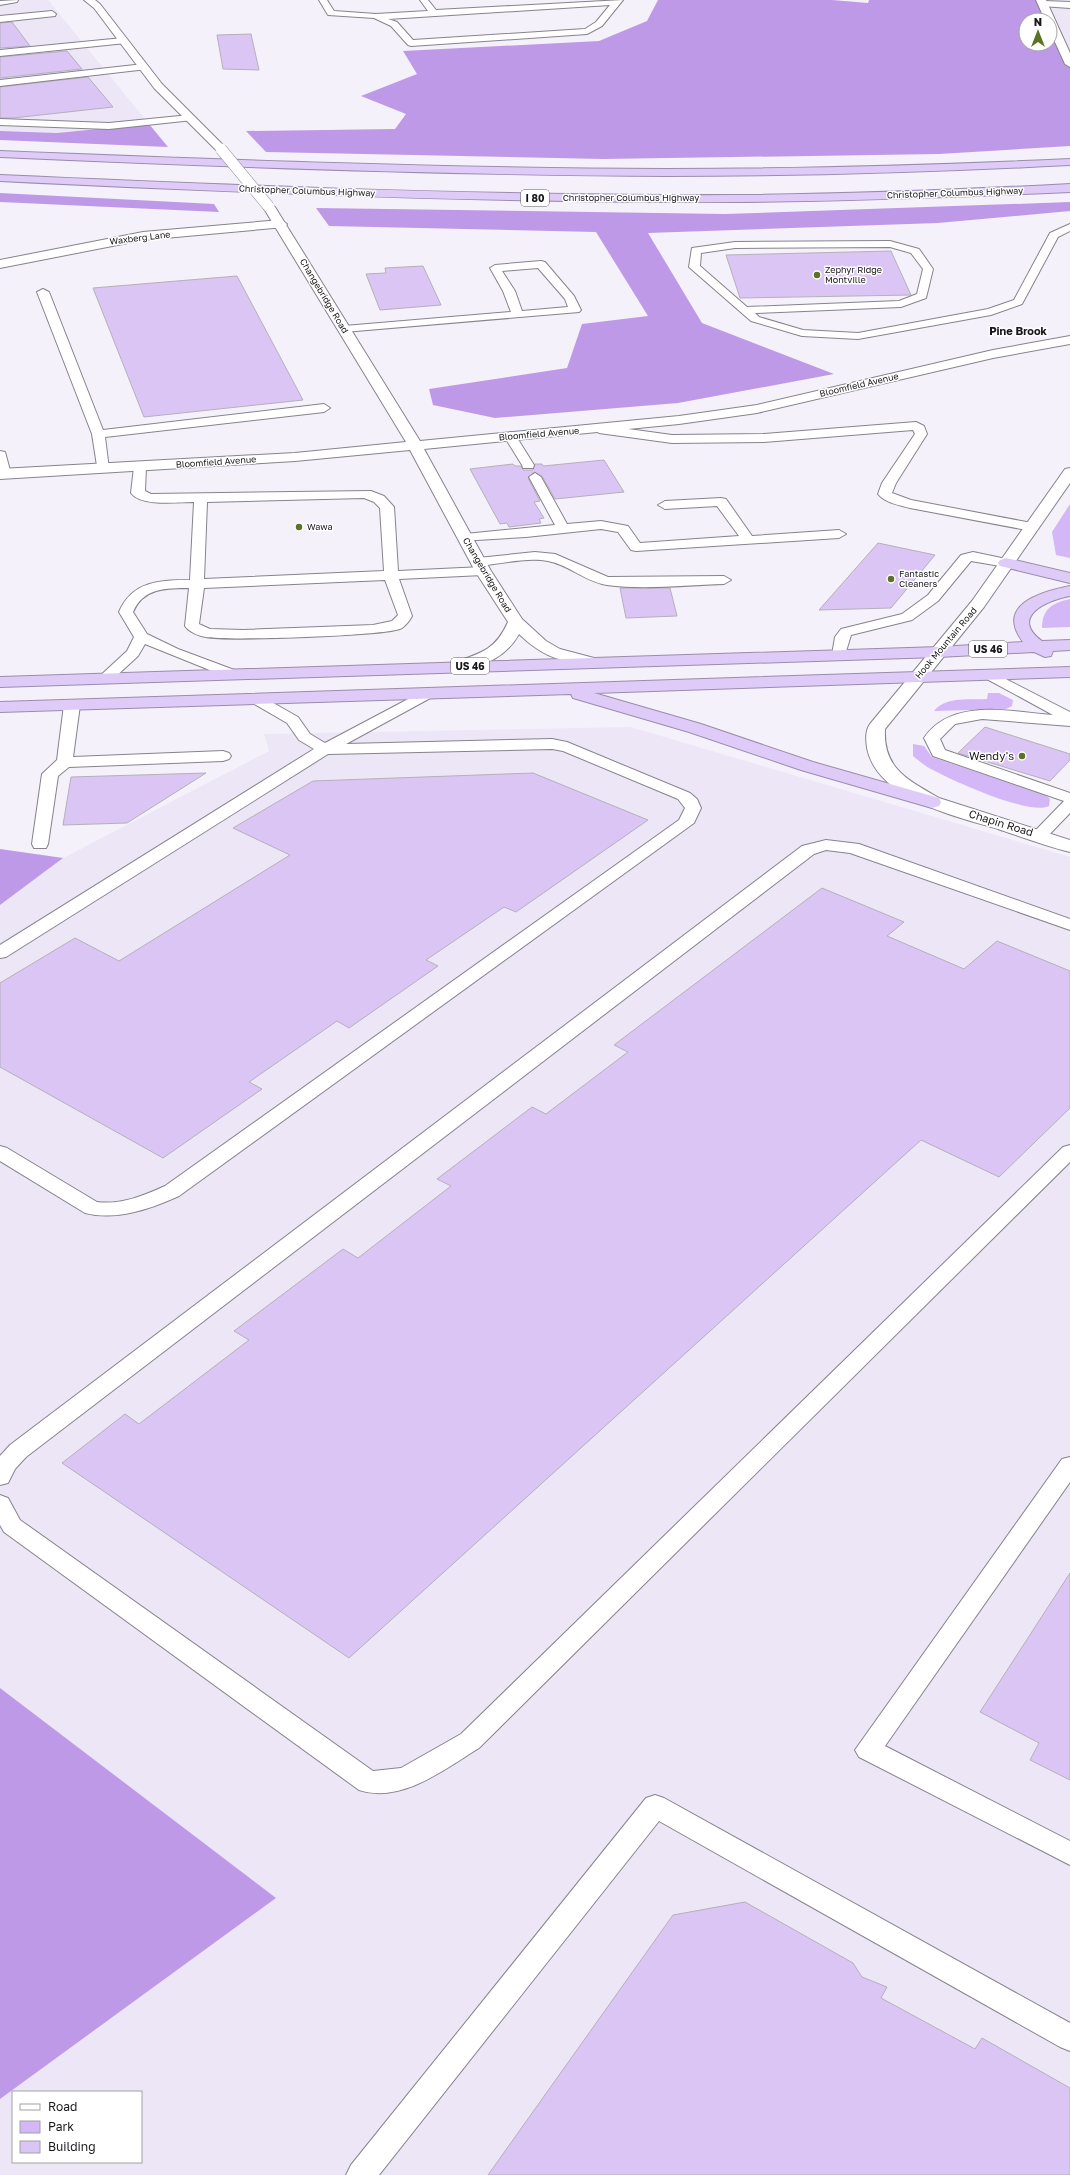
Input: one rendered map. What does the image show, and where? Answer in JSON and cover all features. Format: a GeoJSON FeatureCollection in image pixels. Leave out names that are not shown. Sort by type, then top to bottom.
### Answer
{"type":"FeatureCollection","features":[{"type":"Feature","properties":{"kind":"highway"},"geometry":{"type":"LineString","coordinates":[[0,154],[372,169],[595,173],[887,170],[1070,162]]}},
{"type":"Feature","properties":{"kind":"highway","name":"Christopher Columbus Highway"},"geometry":{"type":"LineString","coordinates":[[0,178],[361,194],[593,198],[827,197],[1070,188]]}},
{"type":"Feature","properties":{"kind":"highway"},"geometry":{"type":"LineString","coordinates":[[1006,562],[1070,578]]}},
{"type":"Feature","properties":{"kind":"highway"},"geometry":{"type":"LineString","coordinates":[[1070,591],[1048,595],[1035,600],[1026,608],[1022,616],[1023,631],[1036,646],[1070,667]]}},
{"type":"Feature","properties":{"kind":"highway","name":"US 46"},"geometry":{"type":"LineString","coordinates":[[0,682],[461,666],[939,652],[1070,645]]}},
{"type":"Feature","properties":{"kind":"highway"},"geometry":{"type":"LineString","coordinates":[[0,707],[72,706],[1070,672]]}},
{"type":"Feature","properties":{"kind":"highway"},"geometry":{"type":"LineString","coordinates":[[558,689],[696,728],[807,766],[932,802]]}},
{"type":"Feature","properties":{"kind":"main road","name":"Changebridge Road"},"geometry":{"type":"LineString","coordinates":[[89,0],[97,6],[158,86],[221,149],[269,207],[281,224],[415,445],[465,538],[516,622],[540,645],[554,653],[588,662]]}},
{"type":"Feature","properties":{"kind":"main road"},"geometry":{"type":"LineString","coordinates":[[1042,2],[1070,64]]}},
{"type":"Feature","properties":{"kind":"main road","name":"Waxberg Lane"},"geometry":{"type":"LineString","coordinates":[[0,264],[143,236],[281,224]]}},
{"type":"Feature","properties":{"kind":"main road"},"geometry":{"type":"LineString","coordinates":[[993,354],[1070,330]]}},
{"type":"Feature","properties":{"kind":"main road","name":"Bloomfield Avenue"},"geometry":{"type":"LineString","coordinates":[[1,474],[295,457],[599,429],[757,409],[993,354],[1070,340]]}},
{"type":"Feature","properties":{"kind":"main road"},"geometry":{"type":"LineString","coordinates":[[993,354],[1069,354]]}},
{"type":"Feature","properties":{"kind":"main road"},"geometry":{"type":"LineString","coordinates":[[0,455],[1,474]]}},
{"type":"Feature","properties":{"kind":"main road","name":"Hook Mountain Road"},"geometry":{"type":"LineString","coordinates":[[932,802],[887,771],[877,755],[874,742],[876,728],[978,604],[1070,472]]}},
{"type":"Feature","properties":{"kind":"main road","name":"Changebridge Road"},"geometry":{"type":"LineString","coordinates":[[461,666],[497,652],[506,644],[516,622]]}},
{"type":"Feature","properties":{"kind":"main road","name":"Chapin Road"},"geometry":{"type":"LineString","coordinates":[[932,802],[1070,846]]}},
{"type":"Feature","properties":{"kind":"lane"},"geometry":{"type":"LineString","coordinates":[[0,3],[14,0]]}},
{"type":"Feature","properties":{"kind":"lane"},"geometry":{"type":"LineString","coordinates":[[323,0],[331,13],[375,16],[396,16],[434,12],[619,1]]}},
{"type":"Feature","properties":{"kind":"lane"},"geometry":{"type":"LineString","coordinates":[[424,0],[434,12]]}},
{"type":"Feature","properties":{"kind":"lane"},"geometry":{"type":"LineString","coordinates":[[375,16],[394,24],[411,43],[587,31],[599,24],[619,1]]}},
{"type":"Feature","properties":{"kind":"lane"},"geometry":{"type":"LineString","coordinates":[[1042,2],[1070,4]]}},
{"type":"Feature","properties":{"kind":"lane"},"geometry":{"type":"LineString","coordinates":[[0,20],[52,14]]}},
{"type":"Feature","properties":{"kind":"lane"},"geometry":{"type":"LineString","coordinates":[[0,53],[123,40]]}},
{"type":"Feature","properties":{"kind":"lane"},"geometry":{"type":"LineString","coordinates":[[0,83],[144,67]]}},
{"type":"Feature","properties":{"kind":"lane"},"geometry":{"type":"LineString","coordinates":[[0,122],[109,126],[190,118]]}},
{"type":"Feature","properties":{"kind":"lane"},"geometry":{"type":"LineString","coordinates":[[745,310],[901,304],[922,296],[928,269],[916,251],[890,244],[735,245],[696,250],[694,267],[755,319],[802,333],[858,336],[991,312],[1018,302],[1054,235],[1070,227]]}},
{"type":"Feature","properties":{"kind":"lane"},"geometry":{"type":"LineString","coordinates":[[1054,235],[1070,234]]}},
{"type":"Feature","properties":{"kind":"lane"},"geometry":{"type":"LineString","coordinates":[[344,329],[421,324],[575,310],[570,298],[541,264],[495,268],[509,291],[518,314]]}},
{"type":"Feature","properties":{"kind":"lane"},"geometry":{"type":"LineString","coordinates":[[44,292],[98,434],[103,469]]}},
{"type":"Feature","properties":{"kind":"lane"},"geometry":{"type":"LineString","coordinates":[[98,434],[324,408]]}},
{"type":"Feature","properties":{"kind":"lane"},"geometry":{"type":"LineString","coordinates":[[599,429],[680,439],[764,438],[916,426],[920,429],[922,434],[889,483],[885,494],[895,500],[910,504],[1032,526]]}},
{"type":"Feature","properties":{"kind":"lane"},"geometry":{"type":"LineString","coordinates":[[510,436],[528,465]]}},
{"type":"Feature","properties":{"kind":"lane"},"geometry":{"type":"LineString","coordinates":[[140,467],[138,493],[150,498],[366,494],[379,499],[387,507],[391,576],[405,616],[397,625],[373,629],[311,632],[243,634],[207,633],[192,626],[197,584],[201,498]]}},
{"type":"Feature","properties":{"kind":"lane"},"geometry":{"type":"LineString","coordinates":[[535,477],[563,528]]}},
{"type":"Feature","properties":{"kind":"lane"},"geometry":{"type":"LineString","coordinates":[[665,505],[722,502],[748,540]]}},
{"type":"Feature","properties":{"kind":"lane"},"geometry":{"type":"LineString","coordinates":[[465,538],[601,525],[623,529],[636,548],[839,534]]}},
{"type":"Feature","properties":{"kind":"lane"},"geometry":{"type":"LineString","coordinates":[[232,674],[173,652],[140,637],[126,612],[132,598],[145,590],[168,585],[391,576],[481,566],[535,556],[550,557],[570,564],[589,575],[607,581],[724,580]]}},
{"type":"Feature","properties":{"kind":"lane"},"geometry":{"type":"LineString","coordinates":[[839,655],[842,637],[846,632],[907,617],[933,598],[966,558],[973,556],[1006,562]]}},
{"type":"Feature","properties":{"kind":"lane"},"geometry":{"type":"LineString","coordinates":[[106,678],[133,653],[140,637]]}},
{"type":"Feature","properties":{"kind":"lane"},"geometry":{"type":"LineString","coordinates":[[990,675],[1070,718]]}},
{"type":"Feature","properties":{"kind":"lane"},"geometry":{"type":"LineString","coordinates":[[0,953],[325,749],[429,693]]}},
{"type":"Feature","properties":{"kind":"lane"},"geometry":{"type":"LineString","coordinates":[[0,1152],[92,1208],[102,1210],[131,1206],[152,1201],[172,1191],[686,823],[693,808],[691,802],[684,796],[567,747],[552,744],[325,749],[304,737],[293,720],[256,699]]}},
{"type":"Feature","properties":{"kind":"lane"},"geometry":{"type":"LineString","coordinates":[[65,762],[72,706]]}},
{"type":"Feature","properties":{"kind":"lane"},"geometry":{"type":"LineString","coordinates":[[1070,721],[982,714],[950,721],[932,738],[939,753],[1070,798]]}},
{"type":"Feature","properties":{"kind":"lane"},"geometry":{"type":"LineString","coordinates":[[40,844],[50,774],[65,762],[223,756]]}},
{"type":"Feature","properties":{"kind":"lane"},"geometry":{"type":"LineString","coordinates":[[1038,835],[1070,804]]}},
{"type":"Feature","properties":{"kind":"lane"},"geometry":{"type":"LineString","coordinates":[[0,1476],[6,1464],[18,1451],[815,846],[826,845],[853,848],[1070,925]]}},
{"type":"Feature","properties":{"kind":"lane"},"geometry":{"type":"LineString","coordinates":[[0,1504],[12,1526],[368,1782],[379,1784],[401,1781],[470,1741],[1070,1151]]}},
{"type":"Feature","properties":{"kind":"lane"},"geometry":{"type":"LineString","coordinates":[[1070,1465],[868,1750],[1070,1854]]}},
{"type":"Feature","properties":{"kind":"lane"},"geometry":{"type":"LineString","coordinates":[[361,2175],[655,1806],[1070,2038]]}},
{"type":"Feature","properties":{"kind":"shaded area"},"geometry":{"type":"Polygon","coordinates":[[[0,0],[48,0],[149,124],[57,133],[0,131],[0,0]]]}},
{"type":"Feature","properties":{"kind":"shaded area"},"geometry":{"type":"Polygon","coordinates":[[[658,0],[832,0],[868,3],[869,0],[1043,0],[1049,12],[1018,12],[1018,52],[1058,52],[1058,29],[1070,53],[1070,146],[939,154],[603,159],[266,152],[246,131],[395,129],[406,114],[361,96],[417,74],[403,51],[599,41],[647,21],[658,0]]]}},
{"type":"Feature","properties":{"kind":"shaded area"},"geometry":{"type":"Polygon","coordinates":[[[1043,0],[1070,0],[1070,53],[1058,29],[1058,12],[1049,12],[1043,0]]]}},
{"type":"Feature","properties":{"kind":"shaded area"},"geometry":{"type":"Polygon","coordinates":[[[149,124],[168,147],[0,140],[0,131],[57,133],[149,124]]]}},
{"type":"Feature","properties":{"kind":"shaded area"},"geometry":{"type":"Polygon","coordinates":[[[0,193],[214,204],[219,212],[0,202],[0,193]]]}},
{"type":"Feature","properties":{"kind":"shaded area"},"geometry":{"type":"Polygon","coordinates":[[[1070,202],[1070,211],[938,223],[648,233],[702,323],[834,374],[678,403],[495,418],[433,405],[429,389],[567,368],[582,324],[648,316],[596,232],[329,226],[316,208],[725,214],[1070,202]]]}},
{"type":"Feature","properties":{"kind":"shaded area"},"geometry":{"type":"Polygon","coordinates":[[[631,727],[1070,857],[1070,2175],[0,2175],[0,2099],[276,1898],[0,1688],[0,905],[63,858],[269,751],[264,734],[631,727]]]}},
{"type":"Feature","properties":{"kind":"shaded area"},"geometry":{"type":"Polygon","coordinates":[[[0,849],[63,858],[0,905],[0,849]]]}},
{"type":"Feature","properties":{"kind":"shaded area"},"geometry":{"type":"Polygon","coordinates":[[[0,1688],[276,1898],[0,2099],[0,1688]]]}},
{"type":"Feature","properties":{"kind":"green space"},"geometry":{"type":"Polygon","coordinates":[[[1070,504],[1070,558],[1056,555],[1052,532],[1070,504]]]}},
{"type":"Feature","properties":{"kind":"green space"},"geometry":{"type":"Polygon","coordinates":[[[1070,599],[1070,627],[1042,628],[1042,621],[1049,608],[1070,599]]]}},
{"type":"Feature","properties":{"kind":"green space"},"geometry":{"type":"Polygon","coordinates":[[[988,693],[999,693],[1013,700],[1012,706],[1006,709],[934,711],[939,706],[951,701],[965,699],[987,699],[988,693]]]}},
{"type":"Feature","properties":{"kind":"green space"},"geometry":{"type":"Polygon","coordinates":[[[913,744],[924,746],[932,757],[1046,795],[1050,799],[1049,806],[1039,808],[1009,802],[957,782],[928,767],[913,756],[913,744]]]}},
{"type":"Feature","properties":{"kind":"building"},"geometry":{"type":"Polygon","coordinates":[[[12,22],[30,46],[0,48],[0,23],[12,22]]]}},
{"type":"Feature","properties":{"kind":"building"},"geometry":{"type":"Polygon","coordinates":[[[251,34],[259,70],[223,69],[217,35],[251,34]]]}},
{"type":"Feature","properties":{"kind":"building"},"geometry":{"type":"Polygon","coordinates":[[[67,51],[82,69],[0,78],[0,57],[67,51]]]}},
{"type":"Feature","properties":{"kind":"building"},"geometry":{"type":"Polygon","coordinates":[[[88,77],[113,107],[13,118],[0,118],[0,87],[88,77]]]}},
{"type":"Feature","properties":{"kind":"building","name":"Zephyr Ridge Montville"},"geometry":{"type":"Polygon","coordinates":[[[891,251],[911,295],[740,298],[726,255],[891,251]]]}},
{"type":"Feature","properties":{"kind":"building"},"geometry":{"type":"Polygon","coordinates":[[[423,266],[441,305],[380,310],[366,274],[386,273],[385,268],[423,266]]]}},
{"type":"Feature","properties":{"kind":"building"},"geometry":{"type":"Polygon","coordinates":[[[237,276],[303,400],[144,417],[93,288],[237,276]]]}},
{"type":"Feature","properties":{"kind":"building"},"geometry":{"type":"Polygon","coordinates":[[[604,460],[624,492],[555,499],[542,476],[534,472],[528,478],[540,501],[534,502],[544,518],[539,519],[541,523],[509,527],[507,523],[500,524],[470,469],[513,464],[515,466],[521,466],[523,470],[533,470],[535,464],[542,464],[543,466],[604,460]]]}},
{"type":"Feature","properties":{"kind":"building"},"geometry":{"type":"Polygon","coordinates":[[[878,543],[935,555],[891,608],[819,610],[878,543]]]}},
{"type":"Feature","properties":{"kind":"building"},"geometry":{"type":"Polygon","coordinates":[[[620,588],[670,588],[677,616],[626,618],[620,588]]]}},
{"type":"Feature","properties":{"kind":"building"},"geometry":{"type":"Polygon","coordinates":[[[985,727],[1070,754],[1070,760],[1050,781],[958,753],[985,727]]]}},
{"type":"Feature","properties":{"kind":"building"},"geometry":{"type":"Polygon","coordinates":[[[206,773],[127,823],[63,825],[71,777],[206,773]]]}},
{"type":"Feature","properties":{"kind":"building"},"geometry":{"type":"Polygon","coordinates":[[[533,773],[648,820],[516,912],[504,907],[426,960],[438,966],[349,1028],[337,1021],[249,1082],[262,1089],[163,1158],[0,1067],[0,983],[75,938],[119,961],[290,855],[233,828],[313,781],[533,773]]]}},
{"type":"Feature","properties":{"kind":"building"},"geometry":{"type":"Polygon","coordinates":[[[822,888],[904,922],[887,936],[964,969],[997,941],[1070,971],[1070,1108],[999,1177],[921,1140],[349,1658],[62,1463],[125,1414],[139,1424],[249,1340],[234,1331],[343,1249],[358,1258],[451,1186],[437,1179],[532,1107],[546,1114],[628,1052],[614,1045],[822,888]]]}},
{"type":"Feature","properties":{"kind":"building"},"geometry":{"type":"Polygon","coordinates":[[[1070,1573],[1070,1780],[1030,1760],[1039,1743],[980,1712],[1070,1573]]]}},
{"type":"Feature","properties":{"kind":"building"},"geometry":{"type":"Polygon","coordinates":[[[745,1902],[853,1963],[862,1977],[887,1987],[881,1998],[975,2049],[982,2038],[1070,2088],[1070,2175],[488,2175],[673,1915],[745,1902]]]}},
{"type":"Feature","properties":{"kind":"place","name":"Zephyr Ridge Montville"},"geometry":{"type":"Point","coordinates":[817,275]}},
{"type":"Feature","properties":{"kind":"place","name":"Wawa"},"geometry":{"type":"Point","coordinates":[299,527]}},
{"type":"Feature","properties":{"kind":"place","name":"Fantastic Cleaners"},"geometry":{"type":"Point","coordinates":[891,579]}},
{"type":"Feature","properties":{"kind":"place","name":"Wendy's"},"geometry":{"type":"Point","coordinates":[1022,756]}},
{"type":"Feature","properties":{"kind":"district","name":"Pine Brook"},"geometry":{"type":"Point","coordinates":[1018,331]}}]}
